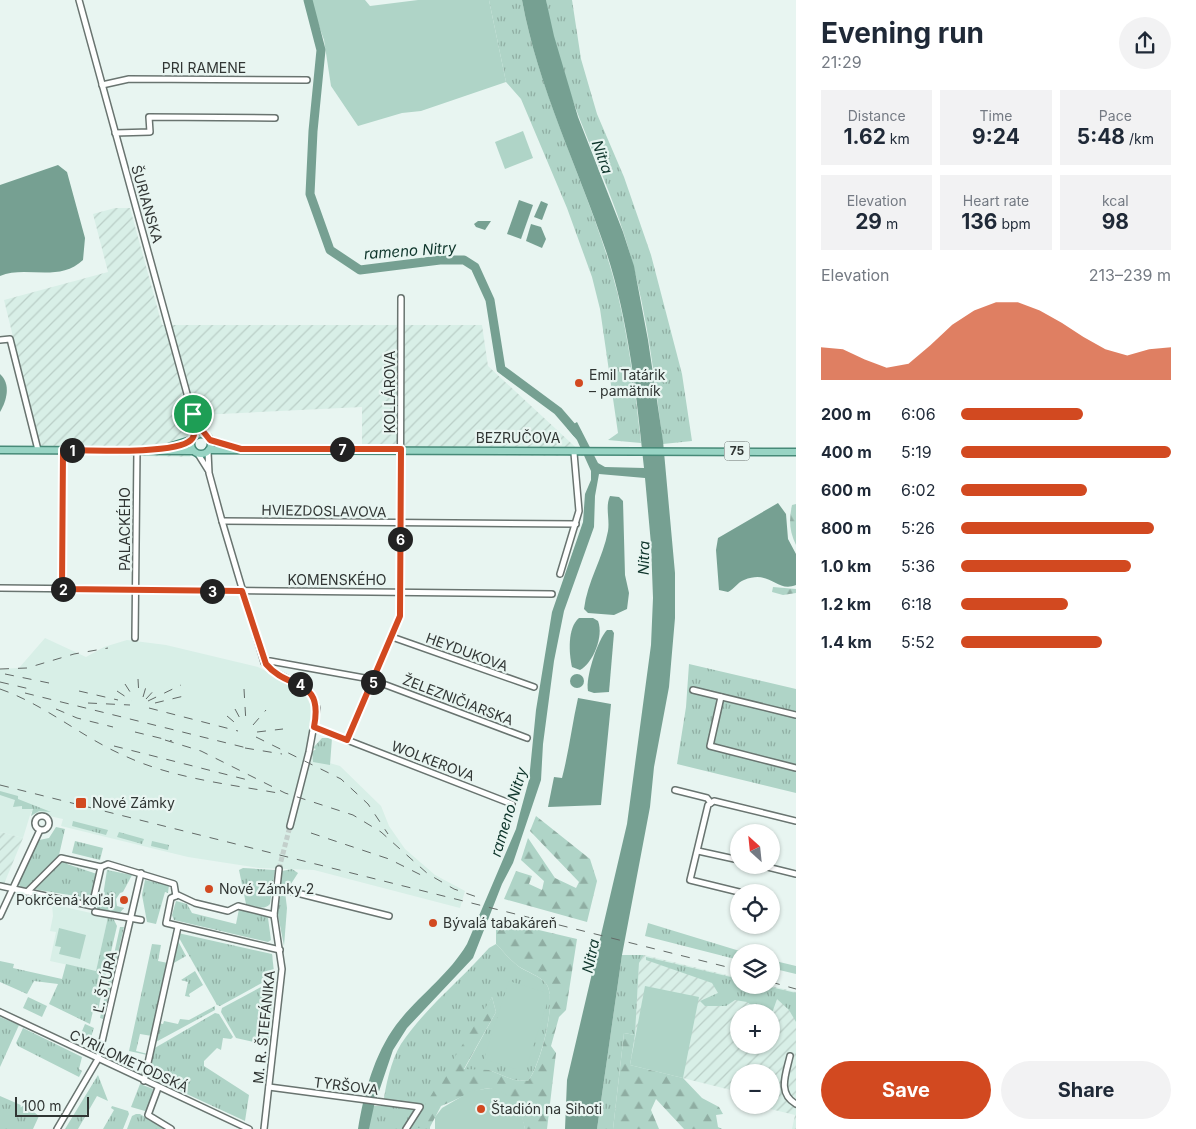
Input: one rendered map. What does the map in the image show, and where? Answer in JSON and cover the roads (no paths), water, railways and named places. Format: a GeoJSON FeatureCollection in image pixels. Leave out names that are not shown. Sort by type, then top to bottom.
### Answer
{"type":"FeatureCollection","features":[{"type":"Feature","properties":{"kind":"main road","name":"75"},"geometry":{"type":"LineString","coordinates":[[151,450],[205,434]]}},
{"type":"Feature","properties":{"kind":"main road"},"geometry":{"type":"LineString","coordinates":[[205,434],[210,440],[208,451]]}},
{"type":"Feature","properties":{"kind":"main road"},"geometry":{"type":"LineString","coordinates":[[193,438],[195,452]]}},
{"type":"Feature","properties":{"kind":"main road","name":"BEZRUČOVA"},"geometry":{"type":"LineString","coordinates":[[210,440],[241,449]]}},
{"type":"Feature","properties":{"kind":"main road","name":"75"},"geometry":{"type":"LineString","coordinates":[[0,450],[63,450],[83,447],[195,452]]}},
{"type":"Feature","properties":{"kind":"main road","name":"BEZRUČOVA"},"geometry":{"type":"LineString","coordinates":[[195,452],[241,449],[796,452]]}},
{"type":"Feature","properties":{"kind":"street","name":"ŠURIANSKA"},"geometry":{"type":"LineString","coordinates":[[79,0],[193,414],[205,434]]}},
{"type":"Feature","properties":{"kind":"street","name":"PRI RAMENE"},"geometry":{"type":"LineString","coordinates":[[102,85],[130,80],[307,80]]}},
{"type":"Feature","properties":{"kind":"street"},"geometry":{"type":"LineString","coordinates":[[115,133],[150,132],[149,117],[275,118]]}},
{"type":"Feature","properties":{"kind":"street","name":"KOLLÁROVA"},"geometry":{"type":"LineString","coordinates":[[347,740],[400,616],[401,298]]}},
{"type":"Feature","properties":{"kind":"street"},"geometry":{"type":"LineString","coordinates":[[0,340],[10,339],[38,450]]}},
{"type":"Feature","properties":{"kind":"street","name":"ŠURIANSKA"},"geometry":{"type":"LineString","coordinates":[[193,414],[193,438]]}},
{"type":"Feature","properties":{"kind":"street"},"geometry":{"type":"LineString","coordinates":[[62,589],[63,450]]}},
{"type":"Feature","properties":{"kind":"street","name":"PALACKÉHO"},"geometry":{"type":"LineString","coordinates":[[135,638],[137,450]]}},
{"type":"Feature","properties":{"kind":"street"},"geometry":{"type":"LineString","coordinates":[[208,451],[209,473],[264,662],[270,669],[302,685],[311,694],[316,708],[307,759],[290,826]]}},
{"type":"Feature","properties":{"kind":"street"},"geometry":{"type":"LineString","coordinates":[[195,452],[209,473]]}},
{"type":"Feature","properties":{"kind":"street"},"geometry":{"type":"LineString","coordinates":[[560,574],[576,524],[580,500],[576,452]]}},
{"type":"Feature","properties":{"kind":"street","name":"HVIEZDOSLAVOVA"},"geometry":{"type":"LineString","coordinates":[[222,521],[576,524]]}},
{"type":"Feature","properties":{"kind":"street","name":"KOMENSKÉHO"},"geometry":{"type":"LineString","coordinates":[[0,588],[552,594]]}},
{"type":"Feature","properties":{"kind":"street","name":"HEYDUKOVA"},"geometry":{"type":"LineString","coordinates":[[392,637],[534,687]]}},
{"type":"Feature","properties":{"kind":"street","name":"ŽELEZNIČIARSKA"},"geometry":{"type":"LineString","coordinates":[[264,662],[270,661],[374,680],[527,738]]}},
{"type":"Feature","properties":{"kind":"street"},"geometry":{"type":"LineString","coordinates":[[693,690],[796,715]]}},
{"type":"Feature","properties":{"kind":"street"},"geometry":{"type":"LineString","coordinates":[[721,697],[710,746],[796,768]]}},
{"type":"Feature","properties":{"kind":"street"},"geometry":{"type":"LineString","coordinates":[[314,727],[347,740]]}},
{"type":"Feature","properties":{"kind":"street","name":"WOLKEROVA"},"geometry":{"type":"LineString","coordinates":[[347,740],[512,804]]}},
{"type":"Feature","properties":{"kind":"street"},"geometry":{"type":"LineString","coordinates":[[675,790],[707,798],[712,802],[796,821]]}},
{"type":"Feature","properties":{"kind":"street"},"geometry":{"type":"LineString","coordinates":[[712,802],[708,806],[690,880],[730,890]]}},
{"type":"Feature","properties":{"kind":"street"},"geometry":{"type":"LineString","coordinates":[[0,916],[40,830]]}},
{"type":"Feature","properties":{"kind":"street"},"geometry":{"type":"LineString","coordinates":[[698,851],[730,858]]}},
{"type":"Feature","properties":{"kind":"street"},"geometry":{"type":"LineString","coordinates":[[27,892],[60,858],[101,867],[108,864],[174,884],[176,896]]}},
{"type":"Feature","properties":{"kind":"street"},"geometry":{"type":"LineString","coordinates":[[0,886],[92,906],[101,867]]}},
{"type":"Feature","properties":{"kind":"street","name":"M. R. ŠTEFÁNIKA"},"geometry":{"type":"LineString","coordinates":[[264,1129],[282,969],[274,915],[280,869]]}},
{"type":"Feature","properties":{"kind":"street"},"geometry":{"type":"LineString","coordinates":[[780,870],[796,874]]}},
{"type":"Feature","properties":{"kind":"street","name":"Ľ. ŠTÚRA"},"geometry":{"type":"LineString","coordinates":[[57,1129],[98,1059],[140,873]]}},
{"type":"Feature","properties":{"kind":"street"},"geometry":{"type":"LineString","coordinates":[[277,888],[301,891],[389,916]]}},
{"type":"Feature","properties":{"kind":"street"},"geometry":{"type":"LineString","coordinates":[[274,915],[238,906],[228,911],[176,896],[171,898],[166,923],[280,950]]}},
{"type":"Feature","properties":{"kind":"street"},"geometry":{"type":"LineString","coordinates":[[95,912],[141,920]]}},
{"type":"Feature","properties":{"kind":"street"},"geometry":{"type":"LineString","coordinates":[[144,1081],[178,927]]}},
{"type":"Feature","properties":{"kind":"street","name":"CYRILOMETODSKÁ"},"geometry":{"type":"LineString","coordinates":[[0,1012],[242,1128],[249,1129]]}},
{"type":"Feature","properties":{"kind":"street"},"geometry":{"type":"LineString","coordinates":[[790,1056],[783,1087],[787,1097],[796,1104]]}},
{"type":"Feature","properties":{"kind":"street","name":"TYRŠOVA"},"geometry":{"type":"LineString","coordinates":[[269,1087],[420,1107],[406,1129]]}},
{"type":"Feature","properties":{"kind":"street"},"geometry":{"type":"LineString","coordinates":[[158,1088],[148,1115],[171,1129]]}},
{"type":"Feature","properties":{"kind":"waterway","name":"rameno Nitry"},"geometry":{"type":"LineString","coordinates":[[308,0],[321,50],[313,131],[310,194],[330,250],[360,270],[440,260],[464,260],[475,267],[490,300],[501,369],[558,411],[577,433]]}},
{"type":"Feature","properties":{"kind":"tunnel"},"geometry":{"type":"LineString","coordinates":[[279,869],[290,826]]}},
{"type":"Feature","properties":{"kind":"railway"},"geometry":{"type":"LineString","coordinates":[[0,669],[27,668],[74,654],[108,648]]}},
{"type":"Feature","properties":{"kind":"railway"},"geometry":{"type":"LineString","coordinates":[[5,674],[49,683]]}},
{"type":"Feature","properties":{"kind":"railway"},"geometry":{"type":"LineString","coordinates":[[138,679],[139,696]]}},
{"type":"Feature","properties":{"kind":"railway"},"geometry":{"type":"LineString","coordinates":[[143,697],[148,680]]}},
{"type":"Feature","properties":{"kind":"railway"},"geometry":{"type":"LineString","coordinates":[[0,682],[34,690]]}},
{"type":"Feature","properties":{"kind":"railway"},"geometry":{"type":"LineString","coordinates":[[125,684],[134,698]]}},
{"type":"Feature","properties":{"kind":"railway"},"geometry":{"type":"LineString","coordinates":[[148,701],[181,685]]}},
{"type":"Feature","properties":{"kind":"railway"},"geometry":{"type":"LineString","coordinates":[[146,699],[158,686]]}},
{"type":"Feature","properties":{"kind":"railway"},"geometry":{"type":"LineString","coordinates":[[0,689],[33,704],[93,740],[143,764],[181,775],[278,793]]}},
{"type":"Feature","properties":{"kind":"railway"},"geometry":{"type":"LineString","coordinates":[[244,689],[246,723]]}},
{"type":"Feature","properties":{"kind":"railway"},"geometry":{"type":"LineString","coordinates":[[79,691],[118,700]]}},
{"type":"Feature","properties":{"kind":"railway"},"geometry":{"type":"LineString","coordinates":[[117,691],[132,701]]}},
{"type":"Feature","properties":{"kind":"railway"},"geometry":{"type":"LineString","coordinates":[[25,693],[251,749]]}},
{"type":"Feature","properties":{"kind":"railway"},"geometry":{"type":"LineString","coordinates":[[155,703],[184,696]]}},
{"type":"Feature","properties":{"kind":"railway"},"geometry":{"type":"LineString","coordinates":[[88,703],[130,705]]}},
{"type":"Feature","properties":{"kind":"railway"},"geometry":{"type":"LineString","coordinates":[[149,708],[238,731]]}},
{"type":"Feature","properties":{"kind":"railway"},"geometry":{"type":"LineString","coordinates":[[56,709],[77,718],[113,727]]}},
{"type":"Feature","properties":{"kind":"railway"},"geometry":{"type":"LineString","coordinates":[[235,709],[243,724]]}},
{"type":"Feature","properties":{"kind":"railway"},"geometry":{"type":"LineString","coordinates":[[253,725],[266,710]]}},
{"type":"Feature","properties":{"kind":"railway"},"geometry":{"type":"LineString","coordinates":[[227,716],[240,727]]}},
{"type":"Feature","properties":{"kind":"railway"},"geometry":{"type":"LineString","coordinates":[[257,732],[283,729]]}},
{"type":"Feature","properties":{"kind":"railway"},"geometry":{"type":"LineString","coordinates":[[135,732],[172,741]]}},
{"type":"Feature","properties":{"kind":"railway"},"geometry":{"type":"LineString","coordinates":[[256,737],[341,779],[368,804],[388,834]]}},
{"type":"Feature","properties":{"kind":"railway"},"geometry":{"type":"LineString","coordinates":[[165,740],[201,751],[285,793],[353,815],[381,832],[428,874],[454,889],[477,897]]}},
{"type":"Feature","properties":{"kind":"railway"},"geometry":{"type":"LineString","coordinates":[[114,746],[248,780]]}},
{"type":"Feature","properties":{"kind":"railway"},"geometry":{"type":"LineString","coordinates":[[245,748],[282,754]]}},
{"type":"Feature","properties":{"kind":"railway"},"geometry":{"type":"LineString","coordinates":[[0,785],[730,968]]}},
{"type":"Feature","properties":{"kind":"railway"},"geometry":{"type":"LineString","coordinates":[[311,833],[389,859],[423,876]]}},
{"type":"Feature","properties":{"kind":"railway"},"geometry":{"type":"LineString","coordinates":[[780,985],[796,989]]}},
{"type":"Feature","properties":{"kind":"place","name":"Emil Tatárik – pamätník"},"geometry":{"type":"Point","coordinates":[579,383]}},
{"type":"Feature","properties":{"kind":"place","name":"Nové Zámky"},"geometry":{"type":"Point","coordinates":[81,803]}},
{"type":"Feature","properties":{"kind":"place","name":"Nové Zámky 2"},"geometry":{"type":"Point","coordinates":[209,889]}},
{"type":"Feature","properties":{"kind":"place","name":"Pokrčená koľaj"},"geometry":{"type":"Point","coordinates":[124,900]}},
{"type":"Feature","properties":{"kind":"place","name":"Bývalá tabakáreň"},"geometry":{"type":"Point","coordinates":[433,923]}},
{"type":"Feature","properties":{"kind":"place","name":"Štadión na Sihoti"},"geometry":{"type":"Point","coordinates":[481,1109]}},
{"type":"Feature","properties":{"kind":"water label","name":"Nitra"},"geometry":{"type":"Point","coordinates":[602,157]}},
{"type":"Feature","properties":{"kind":"water label","name":"Nitra"},"geometry":{"type":"Point","coordinates":[644,558]}},
{"type":"Feature","properties":{"kind":"water label","name":"Nitra"},"geometry":{"type":"Point","coordinates":[591,956]}}]}
